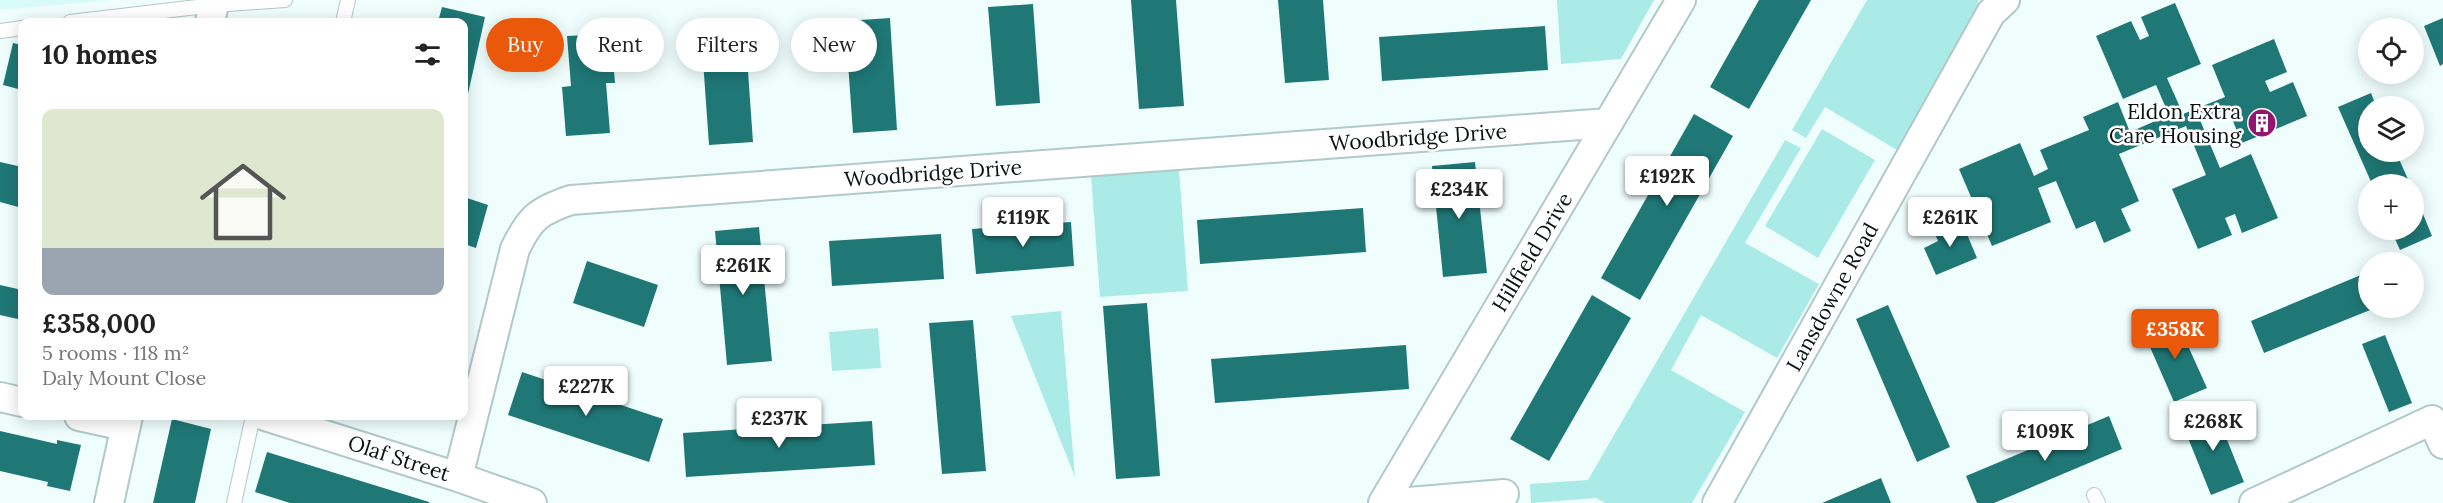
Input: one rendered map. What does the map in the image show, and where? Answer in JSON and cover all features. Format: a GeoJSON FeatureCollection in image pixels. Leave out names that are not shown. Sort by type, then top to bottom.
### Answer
{"type":"FeatureCollection","features":[{"type":"Feature","properties":{"kind":"street","name":"Hillfield Drive"},"geometry":{"type":"LineString","coordinates":[[1383,503],[1681,0]]}},
{"type":"Feature","properties":{"kind":"street","name":"Lansdowne Road"},"geometry":{"type":"LineString","coordinates":[[1717,503],[1765,408],[1991,13],[2005,0]]}},
{"type":"Feature","properties":{"kind":"street","name":"Woodbridge Drive"},"geometry":{"type":"LineString","coordinates":[[458,477],[515,249],[526,226],[546,208],[571,200],[1608,123]]}},
{"type":"Feature","properties":{"kind":"street"},"geometry":{"type":"LineString","coordinates":[[0,397],[18,401]]}},
{"type":"Feature","properties":{"kind":"street","name":"Olaf Street"},"geometry":{"type":"LineString","coordinates":[[278,420],[532,503]]}},
{"type":"Feature","properties":{"kind":"street"},"geometry":{"type":"LineString","coordinates":[[2254,503],[2432,420],[2443,444]]}},
{"type":"Feature","properties":{"kind":"street"},"geometry":{"type":"LineString","coordinates":[[109,503],[127,421]]}},
{"type":"Feature","properties":{"kind":"street"},"geometry":{"type":"LineString","coordinates":[[1397,503],[1504,494]]}},
{"type":"Feature","properties":{"kind":"lane"},"geometry":{"type":"LineString","coordinates":[[114,18],[285,0]]}},
{"type":"Feature","properties":{"kind":"lane"},"geometry":{"type":"LineString","coordinates":[[344,18],[348,0]]}},
{"type":"Feature","properties":{"kind":"lane"},"geometry":{"type":"LineString","coordinates":[[0,31],[18,29]]}},
{"type":"Feature","properties":{"kind":"lane"},"geometry":{"type":"LineString","coordinates":[[234,503],[252,420]]}},
{"type":"Feature","properties":{"kind":"shaded area"},"geometry":{"type":"Polygon","coordinates":[[[0,0],[112,0],[0,10],[0,0]]]}},
{"type":"Feature","properties":{"kind":"shaded area"},"geometry":{"type":"Polygon","coordinates":[[[1557,0],[1654,0],[1621,59],[1561,64],[1557,0]]]}},
{"type":"Feature","properties":{"kind":"shaded area"},"geometry":{"type":"Polygon","coordinates":[[[1867,0],[1978,0],[1979,9],[1897,150],[1825,107],[1806,138],[1792,130],[1867,0]]]}},
{"type":"Feature","properties":{"kind":"shaded area"},"geometry":{"type":"Polygon","coordinates":[[[1822,129],[1875,160],[1818,258],[1765,226],[1822,129]]]}},
{"type":"Feature","properties":{"kind":"shaded area"},"geometry":{"type":"Polygon","coordinates":[[[1785,140],[1801,148],[1745,243],[1819,284],[1777,358],[1701,315],[1671,370],[1745,412],[1692,503],[1605,503],[1596,498],[1531,503],[1530,484],[1588,480],[1785,140]]]}},
{"type":"Feature","properties":{"kind":"shaded area"},"geometry":{"type":"Polygon","coordinates":[[[1179,169],[1188,291],[1100,297],[1091,175],[1179,169]]]}},
{"type":"Feature","properties":{"kind":"shaded area"},"geometry":{"type":"Polygon","coordinates":[[[1061,311],[1075,477],[1011,316],[1061,311]]]}},
{"type":"Feature","properties":{"kind":"shaded area"},"geometry":{"type":"Polygon","coordinates":[[[878,328],[881,368],[832,371],[829,332],[878,328]]]}},
{"type":"Feature","properties":{"kind":"building"},"geometry":{"type":"Polygon","coordinates":[[[1131,0],[1176,0],[1184,106],[1139,109],[1131,0]]]}},
{"type":"Feature","properties":{"kind":"building"},"geometry":{"type":"Polygon","coordinates":[[[1278,0],[1323,0],[1329,80],[1285,83],[1278,0]]]}},
{"type":"Feature","properties":{"kind":"building"},"geometry":{"type":"Polygon","coordinates":[[[1759,0],[1811,0],[1749,109],[1710,87],[1759,0]]]}},
{"type":"Feature","properties":{"kind":"building","name":"Eldon Extra Care Housing"},"geometry":{"type":"Polygon","coordinates":[[[2175,3],[2201,64],[2167,78],[2183,114],[2225,97],[2212,65],[2274,39],[2287,72],[2265,81],[2270,92],[2293,82],[2307,116],[2242,143],[2228,109],[2200,120],[2220,168],[2251,154],[2278,218],[2242,233],[2235,214],[2225,218],[2232,235],[2198,249],[2172,189],[2206,175],[2186,126],[2119,154],[2139,201],[2121,209],[2131,231],[2104,243],[2095,221],[2076,229],[2056,181],[2038,188],[2051,222],[1992,246],[1959,169],[2020,143],[2034,176],[2048,169],[2040,150],[2089,130],[2083,117],[2118,102],[2130,132],[2169,115],[2156,85],[2123,99],[2096,36],[2131,21],[2140,40],[2149,36],[2141,17],[2175,3]]]}},
{"type":"Feature","properties":{"kind":"building"},"geometry":{"type":"Polygon","coordinates":[[[1033,4],[1040,103],[996,106],[988,7],[1033,4]]]}},
{"type":"Feature","properties":{"kind":"building"},"geometry":{"type":"Polygon","coordinates":[[[442,7],[485,17],[468,94],[468,18],[439,18],[442,7]]]}},
{"type":"Feature","properties":{"kind":"building"},"geometry":{"type":"Polygon","coordinates":[[[890,18],[897,130],[853,133],[849,72],[877,72],[877,19],[890,18]]]}},
{"type":"Feature","properties":{"kind":"building"},"geometry":{"type":"Polygon","coordinates":[[[2443,18],[2443,64],[2440,66],[2424,26],[2443,18]]]}},
{"type":"Feature","properties":{"kind":"building"},"geometry":{"type":"Polygon","coordinates":[[[1545,26],[1548,70],[1382,81],[1379,37],[1545,26]]]}},
{"type":"Feature","properties":{"kind":"building"},"geometry":{"type":"Polygon","coordinates":[[[567,36],[576,36],[576,72],[614,72],[615,83],[606,83],[610,133],[566,136],[562,87],[571,86],[567,36]]]}},
{"type":"Feature","properties":{"kind":"building"},"geometry":{"type":"Polygon","coordinates":[[[13,43],[18,44],[18,89],[3,85],[13,43]]]}},
{"type":"Feature","properties":{"kind":"building"},"geometry":{"type":"Polygon","coordinates":[[[704,72],[748,72],[753,142],[709,145],[704,72]]]}},
{"type":"Feature","properties":{"kind":"building"},"geometry":{"type":"Polygon","coordinates":[[[2358,99],[2358,152],[2338,107],[2358,99]]]}},
{"type":"Feature","properties":{"kind":"building"},"geometry":{"type":"Polygon","coordinates":[[[1694,114],[1733,136],[1640,300],[1601,278],[1694,114]]]}},
{"type":"Feature","properties":{"kind":"building"},"geometry":{"type":"Polygon","coordinates":[[[0,162],[18,166],[18,207],[0,202],[0,162]]]}},
{"type":"Feature","properties":{"kind":"building"},"geometry":{"type":"Polygon","coordinates":[[[1475,162],[1487,273],[1443,277],[1432,166],[1475,162]]]}},
{"type":"Feature","properties":{"kind":"building"},"geometry":{"type":"Polygon","coordinates":[[[2362,162],[2400,162],[2406,174],[2368,174],[2362,162]]]}},
{"type":"Feature","properties":{"kind":"building"},"geometry":{"type":"Polygon","coordinates":[[[468,198],[488,205],[476,248],[468,245],[468,198]]]}},
{"type":"Feature","properties":{"kind":"building"},"geometry":{"type":"Polygon","coordinates":[[[1363,208],[1366,252],[1200,264],[1197,220],[1363,208]]]}},
{"type":"Feature","properties":{"kind":"building"},"geometry":{"type":"Polygon","coordinates":[[[2424,216],[2432,236],[2424,240],[2424,216]]]}},
{"type":"Feature","properties":{"kind":"building"},"geometry":{"type":"Polygon","coordinates":[[[1961,220],[1977,258],[1936,275],[1924,248],[1938,241],[1934,232],[1961,220]]]}},
{"type":"Feature","properties":{"kind":"building"},"geometry":{"type":"Polygon","coordinates":[[[1071,222],[1074,266],[976,274],[972,229],[1071,222]]]}},
{"type":"Feature","properties":{"kind":"building"},"geometry":{"type":"Polygon","coordinates":[[[759,227],[772,361],[727,365],[715,231],[759,227]]]}},
{"type":"Feature","properties":{"kind":"building"},"geometry":{"type":"Polygon","coordinates":[[[941,234],[944,279],[832,286],[829,241],[941,234]]]}},
{"type":"Feature","properties":{"kind":"building"},"geometry":{"type":"Polygon","coordinates":[[[2396,240],[2423,240],[2400,250],[2396,240]]]}},
{"type":"Feature","properties":{"kind":"building"},"geometry":{"type":"Polygon","coordinates":[[[587,261],[658,285],[644,327],[573,303],[587,261]]]}},
{"type":"Feature","properties":{"kind":"building"},"geometry":{"type":"Polygon","coordinates":[[[2358,276],[2358,315],[2264,353],[2251,321],[2358,276]]]}},
{"type":"Feature","properties":{"kind":"building"},"geometry":{"type":"Polygon","coordinates":[[[0,285],[18,289],[18,319],[0,315],[0,285]]]}},
{"type":"Feature","properties":{"kind":"building"},"geometry":{"type":"Polygon","coordinates":[[[1592,295],[1631,318],[1549,461],[1510,439],[1592,295]]]}},
{"type":"Feature","properties":{"kind":"building"},"geometry":{"type":"Polygon","coordinates":[[[1147,303],[1160,476],[1116,479],[1103,306],[1147,303]]]}},
{"type":"Feature","properties":{"kind":"building"},"geometry":{"type":"Polygon","coordinates":[[[1888,305],[1950,447],[1917,462],[1856,319],[1888,305]]]}},
{"type":"Feature","properties":{"kind":"building"},"geometry":{"type":"Polygon","coordinates":[[[2175,317],[2207,388],[2174,402],[2143,331],[2175,317]]]}},
{"type":"Feature","properties":{"kind":"building"},"geometry":{"type":"Polygon","coordinates":[[[973,320],[986,471],[942,474],[929,323],[973,320]]]}},
{"type":"Feature","properties":{"kind":"building"},"geometry":{"type":"Polygon","coordinates":[[[2385,335],[2412,403],[2389,412],[2362,344],[2385,335]]]}},
{"type":"Feature","properties":{"kind":"building"},"geometry":{"type":"Polygon","coordinates":[[[1406,345],[1409,389],[1215,403],[1211,359],[1406,345]]]}},
{"type":"Feature","properties":{"kind":"building"},"geometry":{"type":"Polygon","coordinates":[[[522,372],[663,419],[649,462],[508,415],[522,372]]]}},
{"type":"Feature","properties":{"kind":"building"},"geometry":{"type":"Polygon","coordinates":[[[2215,410],[2244,482],[2211,495],[2182,423],[2215,410]]]}},
{"type":"Feature","properties":{"kind":"building"},"geometry":{"type":"Polygon","coordinates":[[[2109,416],[2122,449],[1994,503],[1977,503],[1966,476],[2109,416]]]}},
{"type":"Feature","properties":{"kind":"building"},"geometry":{"type":"Polygon","coordinates":[[[172,420],[211,429],[195,503],[153,503],[172,420]]]}},
{"type":"Feature","properties":{"kind":"building"},"geometry":{"type":"Polygon","coordinates":[[[872,421],[875,465],[686,477],[683,433],[872,421]]]}},
{"type":"Feature","properties":{"kind":"building"},"geometry":{"type":"Polygon","coordinates":[[[0,431],[57,444],[57,440],[81,445],[70,491],[47,486],[48,482],[0,471],[0,431]]]}},
{"type":"Feature","properties":{"kind":"building"},"geometry":{"type":"Polygon","coordinates":[[[267,452],[429,503],[290,503],[255,492],[267,452]]]}},
{"type":"Feature","properties":{"kind":"building"},"geometry":{"type":"Polygon","coordinates":[[[1881,478],[1891,503],[1822,503],[1881,478]]]}},
{"type":"Feature","properties":{"kind":"place","name":"Eldon Extra Care Housing"},"geometry":{"type":"Point","coordinates":[2262,123]}}]}
